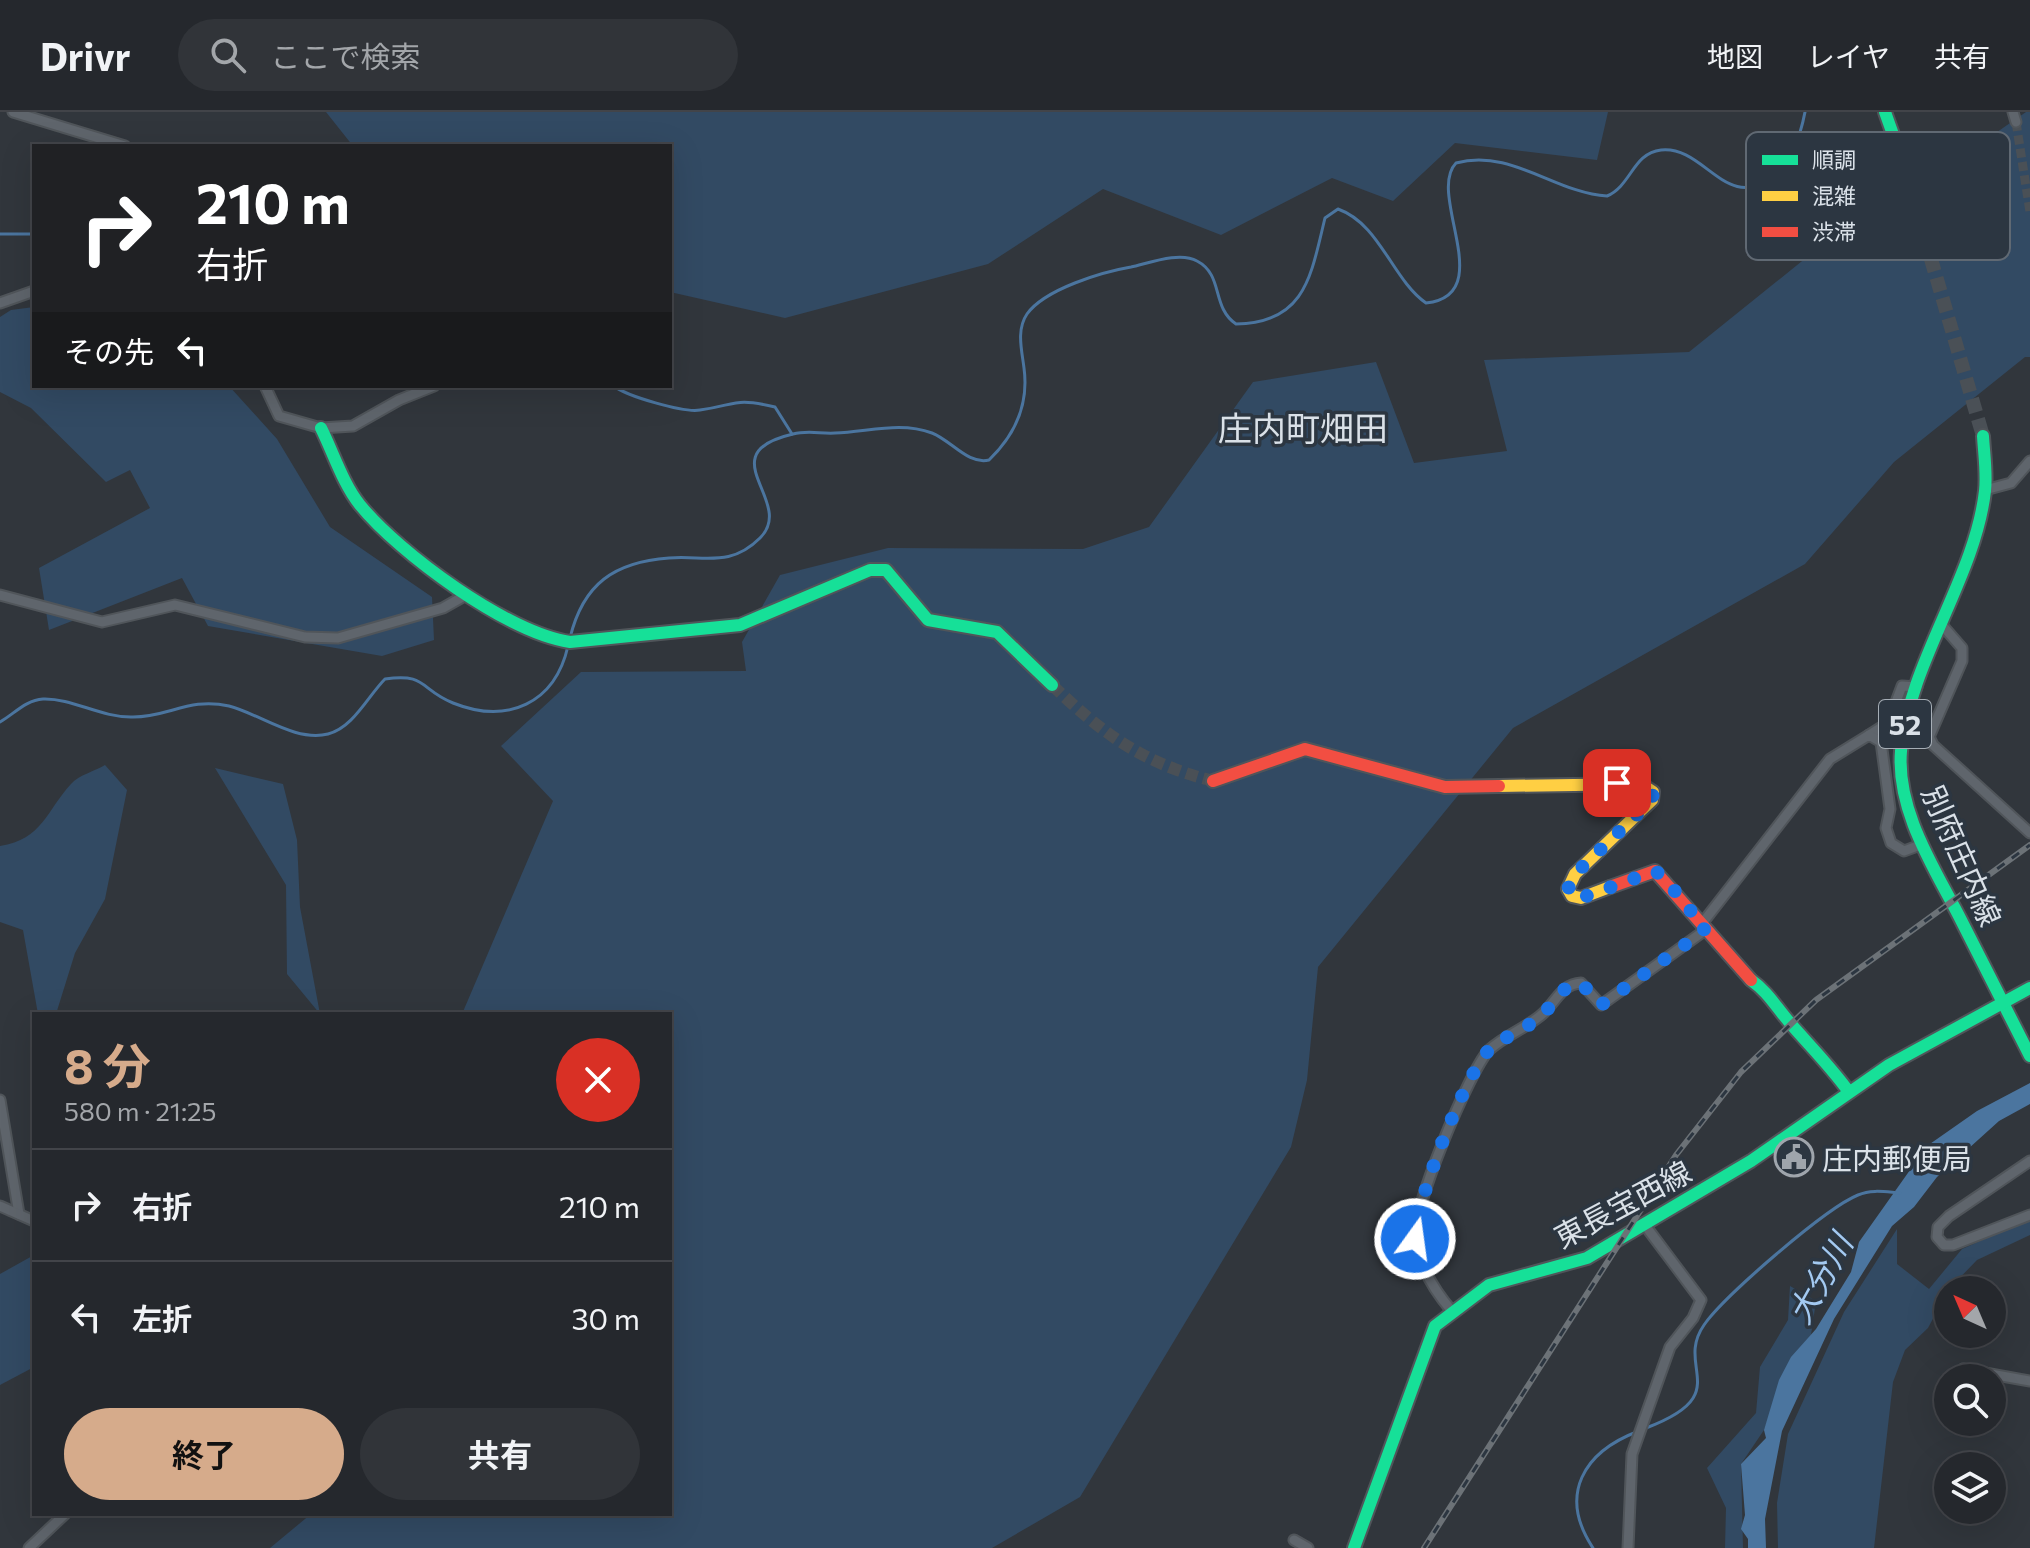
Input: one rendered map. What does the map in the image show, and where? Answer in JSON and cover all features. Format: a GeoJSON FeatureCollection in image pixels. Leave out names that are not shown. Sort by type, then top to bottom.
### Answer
{"type":"FeatureCollection","features":[{"type":"Feature","properties":{"kind":"street"},"geometry":{"type":"LineString","coordinates":[[13,112],[118,144]]}},
{"type":"Feature","properties":{"kind":"street"},"geometry":{"type":"LineString","coordinates":[[1885,112],[1892,132]]}},
{"type":"Feature","properties":{"kind":"street"},"geometry":{"type":"LineString","coordinates":[[0,303],[32,292]]}},
{"type":"Feature","properties":{"kind":"street"},"geometry":{"type":"LineString","coordinates":[[266,388],[279,416],[321,428],[362,423],[399,400],[429,388]]}},
{"type":"Feature","properties":{"kind":"street"},"geometry":{"type":"LineString","coordinates":[[321,428],[359,504],[374,521],[406,550],[466,595],[549,639],[570,642],[740,625],[870,570],[886,570],[928,620],[997,632],[1052,685]]}},
{"type":"Feature","properties":{"kind":"street","name":"別府庄内線"},"geometry":{"type":"LineString","coordinates":[[1983,436],[1985,490],[1976,529],[1917,687],[1901,751],[1906,803],[1923,844],[2030,1056]]}},
{"type":"Feature","properties":{"kind":"street"},"geometry":{"type":"LineString","coordinates":[[1985,490],[2011,483],[2030,461]]}},
{"type":"Feature","properties":{"kind":"street"},"geometry":{"type":"LineString","coordinates":[[0,595],[102,622],[175,605],[291,634],[338,638],[429,612],[466,595]]}},
{"type":"Feature","properties":{"kind":"street"},"geometry":{"type":"LineString","coordinates":[[1942,625],[1962,648],[1962,661],[1929,737],[1933,745],[2030,833]]}},
{"type":"Feature","properties":{"kind":"street"},"geometry":{"type":"LineString","coordinates":[[1451,1310],[1428,1276],[1415,1229],[1436,1151],[1475,1069],[1489,1050],[1543,1015],[1565,988],[1581,983],[1601,1005],[1704,931],[1704,921],[1830,759],[1888,723],[1902,686],[1917,687]]}},
{"type":"Feature","properties":{"kind":"street"},"geometry":{"type":"LineString","coordinates":[[1869,735],[1881,742],[1890,809],[1887,835],[1891,843],[1904,851],[1923,844]]}},
{"type":"Feature","properties":{"kind":"street"},"geometry":{"type":"LineString","coordinates":[[1213,781],[1234,779],[1290,752],[1305,749],[1445,787],[1641,784],[1653,792],[1652,800],[1575,874],[1568,889],[1572,896],[1581,898],[1655,871],[1664,877],[1689,910],[1704,921],[1746,976],[1767,992],[1790,1023],[1824,1057],[1849,1092]]}},
{"type":"Feature","properties":{"kind":"street","name":"東長宝西線"},"geometry":{"type":"LineString","coordinates":[[1354,1548],[1426,1346],[1435,1326],[1451,1310],[1489,1285],[1563,1267],[1644,1224],[1751,1161],[1889,1065],[2030,988]]}},
{"type":"Feature","properties":{"kind":"street"},"geometry":{"type":"LineString","coordinates":[[0,1100],[19,1214]]}},
{"type":"Feature","properties":{"kind":"street"},"geometry":{"type":"LineString","coordinates":[[2030,1161],[1949,1216],[1938,1227],[1937,1237],[1944,1245],[1953,1245],[2030,1215]]}},
{"type":"Feature","properties":{"kind":"street"},"geometry":{"type":"LineString","coordinates":[[0,1206],[32,1220]]}},
{"type":"Feature","properties":{"kind":"street"},"geometry":{"type":"LineString","coordinates":[[1628,1548],[1632,1454],[1670,1347],[1693,1318],[1701,1300],[1644,1224]]}},
{"type":"Feature","properties":{"kind":"street"},"geometry":{"type":"LineString","coordinates":[[2006,1377],[2030,1381]]}},
{"type":"Feature","properties":{"kind":"street"},"geometry":{"type":"LineString","coordinates":[[29,1548],[63,1516]]}},
{"type":"Feature","properties":{"kind":"street"},"geometry":{"type":"LineString","coordinates":[[1294,1540],[1308,1548]]}},
{"type":"Feature","properties":{"kind":"shaded area"},"geometry":{"type":"Polygon","coordinates":[[[326,112],[1608,112],[1597,160],[1455,143],[1393,201],[1332,178],[1221,235],[1103,189],[988,264],[785,318],[672,292],[672,144],[351,144],[326,112]]]}},
{"type":"Feature","properties":{"kind":"shaded area"},"geometry":{"type":"Polygon","coordinates":[[[2030,112],[2030,357],[2025,357],[1894,462],[1805,564],[1513,728],[1318,967],[1307,1080],[1291,1147],[1080,1497],[992,1548],[270,1548],[309,1516],[672,1516],[672,1012],[463,1012],[553,801],[501,746],[581,672],[746,671],[742,642],[780,575],[888,548],[1083,549],[1149,527],[1253,382],[1376,362],[1414,463],[1507,451],[1484,360],[1689,352],[1803,260],[2010,260],[2010,132],[1997,132],[2030,112]]]}},
{"type":"Feature","properties":{"kind":"shaded area"},"geometry":{"type":"Polygon","coordinates":[[[32,307],[32,388],[231,388],[277,439],[330,527],[432,597],[434,640],[382,656],[208,626],[182,578],[49,630],[39,568],[150,508],[130,470],[106,482],[31,408],[0,392],[0,317],[11,310],[32,307]]]}},
{"type":"Feature","properties":{"kind":"shaded area"},"geometry":{"type":"Polygon","coordinates":[[[105,765],[127,790],[105,899],[75,953],[57,1012],[38,1012],[23,930],[0,922],[0,846],[26,837],[35,830],[74,781],[105,765]]]}},
{"type":"Feature","properties":{"kind":"shaded area"},"geometry":{"type":"Polygon","coordinates":[[[215,768],[283,784],[297,840],[300,907],[320,1012],[287,974],[286,885],[215,768]]]}},
{"type":"Feature","properties":{"kind":"shaded area"},"geometry":{"type":"Polygon","coordinates":[[[2030,1083],[2030,1104],[1999,1121],[1937,1177],[1914,1207],[1892,1226],[1834,1319],[1782,1431],[1765,1519],[1766,1548],[1748,1548],[1748,1539],[1741,1529],[1745,1515],[1741,1464],[1766,1438],[1764,1430],[1779,1380],[1791,1357],[1816,1329],[1851,1272],[1859,1242],[1927,1146],[1977,1111],[2030,1083]]]}},
{"type":"Feature","properties":{"kind":"shaded area"},"geometry":{"type":"Polygon","coordinates":[[[2030,1219],[2030,1235],[1977,1260],[1962,1276],[1940,1276],[1962,1249],[2030,1219]]]}},
{"type":"Feature","properties":{"kind":"shaded area"},"geometry":{"type":"Polygon","coordinates":[[[1897,1229],[1897,1264],[1929,1289],[1934,1283],[1934,1317],[1928,1328],[1905,1350],[1893,1382],[1874,1548],[1778,1548],[1777,1503],[1788,1434],[1844,1312],[1897,1229]]]}},
{"type":"Feature","properties":{"kind":"shaded area"},"geometry":{"type":"Polygon","coordinates":[[[32,1256],[32,1368],[0,1385],[0,1274],[32,1256]]]}},
{"type":"Feature","properties":{"kind":"shaded area"},"geometry":{"type":"Polygon","coordinates":[[[1790,1286],[1816,1301],[1811,1335],[1790,1360],[1764,1430],[1741,1464],[1743,1548],[1725,1548],[1726,1508],[1707,1468],[1756,1413],[1760,1367],[1788,1320],[1790,1286]]]}},
{"type":"Feature","properties":{"kind":"waterway"},"geometry":{"type":"LineString","coordinates":[[1800,132],[1805,112]]}},
{"type":"Feature","properties":{"kind":"waterway"},"geometry":{"type":"LineString","coordinates":[[570,638],[583,603],[604,579],[617,571],[649,560],[727,557],[760,538],[769,524],[769,509],[755,466],[757,454],[768,443],[799,433],[908,428],[932,433],[974,459],[989,460],[1013,430],[1022,407],[1025,382],[1021,334],[1024,320],[1035,305],[1075,283],[1164,259],[1190,258],[1211,274],[1228,317],[1236,324],[1259,321],[1277,315],[1302,292],[1325,218],[1338,209],[1365,227],[1414,293],[1426,303],[1447,296],[1457,282],[1460,263],[1449,197],[1449,178],[1456,163],[1495,161],[1588,193],[1607,196],[1622,185],[1644,157],[1661,150],[1676,151],[1728,183],[1746,187]]}},
{"type":"Feature","properties":{"kind":"waterway"},"geometry":{"type":"LineString","coordinates":[[0,234],[32,234]]}},
{"type":"Feature","properties":{"kind":"waterway"},"geometry":{"type":"LineString","coordinates":[[617,388],[642,399],[682,409],[700,410],[743,402],[775,407],[792,434]]}},
{"type":"Feature","properties":{"kind":"waterway"},"geometry":{"type":"LineString","coordinates":[[0,722],[26,705],[43,699],[133,717],[215,704],[241,710],[290,731],[328,734],[337,731],[360,711],[385,679],[399,678],[416,680],[442,698],[473,709],[510,710],[540,695],[552,682],[562,666],[568,646]]}},
{"type":"Feature","properties":{"kind":"waterway","name":"大分川"},"geometry":{"type":"LineString","coordinates":[[1646,1428],[1673,1416],[1689,1404],[1696,1392],[1695,1354],[1704,1325],[1753,1275],[1800,1234],[1843,1203],[1868,1192],[1900,1193]]}},
{"type":"Feature","properties":{"kind":"waterway"},"geometry":{"type":"LineString","coordinates":[[1593,1548],[1578,1510],[1577,1493],[1582,1478],[1603,1451],[1639,1431]]}},
{"type":"Feature","properties":{"kind":"tunnel"},"geometry":{"type":"LineString","coordinates":[[2016,122],[2030,212]]}},
{"type":"Feature","properties":{"kind":"tunnel"},"geometry":{"type":"LineString","coordinates":[[1931,260],[1983,436]]}},
{"type":"Feature","properties":{"kind":"tunnel"},"geometry":{"type":"LineString","coordinates":[[1052,685],[1089,719],[1126,745],[1166,765],[1213,781]]}},
{"type":"Feature","properties":{"kind":"railway"},"geometry":{"type":"LineString","coordinates":[[1424,1548],[1676,1155],[1741,1072],[1816,1000],[2030,845]]}},
{"type":"Feature","properties":{"kind":"traffic: fast"},"geometry":{"type":"LineString","coordinates":[[1885,112],[1892,132]]}},
{"type":"Feature","properties":{"kind":"traffic: fast"},"geometry":{"type":"LineString","coordinates":[[321,428],[348,487],[378,525],[428,568],[487,608],[545,636],[570,642],[740,625],[870,570],[886,570],[928,620],[997,632],[1052,685]]}},
{"type":"Feature","properties":{"kind":"traffic: fast"},"geometry":{"type":"LineString","coordinates":[[1983,436],[1986,484],[1979,524],[1916,685],[1906,718],[1901,773],[1919,839],[2030,1056]]}},
{"type":"Feature","properties":{"kind":"traffic: fast"},"geometry":{"type":"LineString","coordinates":[[1751,980],[1849,1092]]}},
{"type":"Feature","properties":{"kind":"traffic: fast"},"geometry":{"type":"LineString","coordinates":[[1354,1548],[1435,1326],[1489,1285],[1587,1258],[1751,1161],[1889,1065],[2030,988]]}},
{"type":"Feature","properties":{"kind":"traffic: slow"},"geometry":{"type":"LineString","coordinates":[[1499,786],[1641,784],[1653,792],[1652,800],[1575,874],[1568,889],[1572,896],[1581,898],[1610,887]]}},
{"type":"Feature","properties":{"kind":"traffic: jam"},"geometry":{"type":"LineString","coordinates":[[1213,781],[1305,749],[1445,787],[1499,786]]}},
{"type":"Feature","properties":{"kind":"traffic: jam"},"geometry":{"type":"LineString","coordinates":[[1610,887],[1655,871],[1751,980]]}},
{"type":"Feature","properties":{"kind":"place","name":"庄内郵便局"},"geometry":{"type":"Point","coordinates":[1794,1157]}},
{"type":"Feature","properties":{"kind":"district","name":"庄内町畑田"},"geometry":{"type":"Point","coordinates":[1303,427]}},
{"type":"Feature","properties":{"kind":"route"},"geometry":{"type":"LineString","coordinates":[[1415,1239],[1436,1151],[1475,1069],[1489,1050],[1543,1015],[1565,988],[1581,983],[1594,1002],[1601,1005],[1704,931],[1704,921],[1678,899],[1664,877],[1655,871],[1581,898],[1572,896],[1568,889],[1575,874],[1652,800],[1653,792],[1641,784],[1617,783]]}}]}
